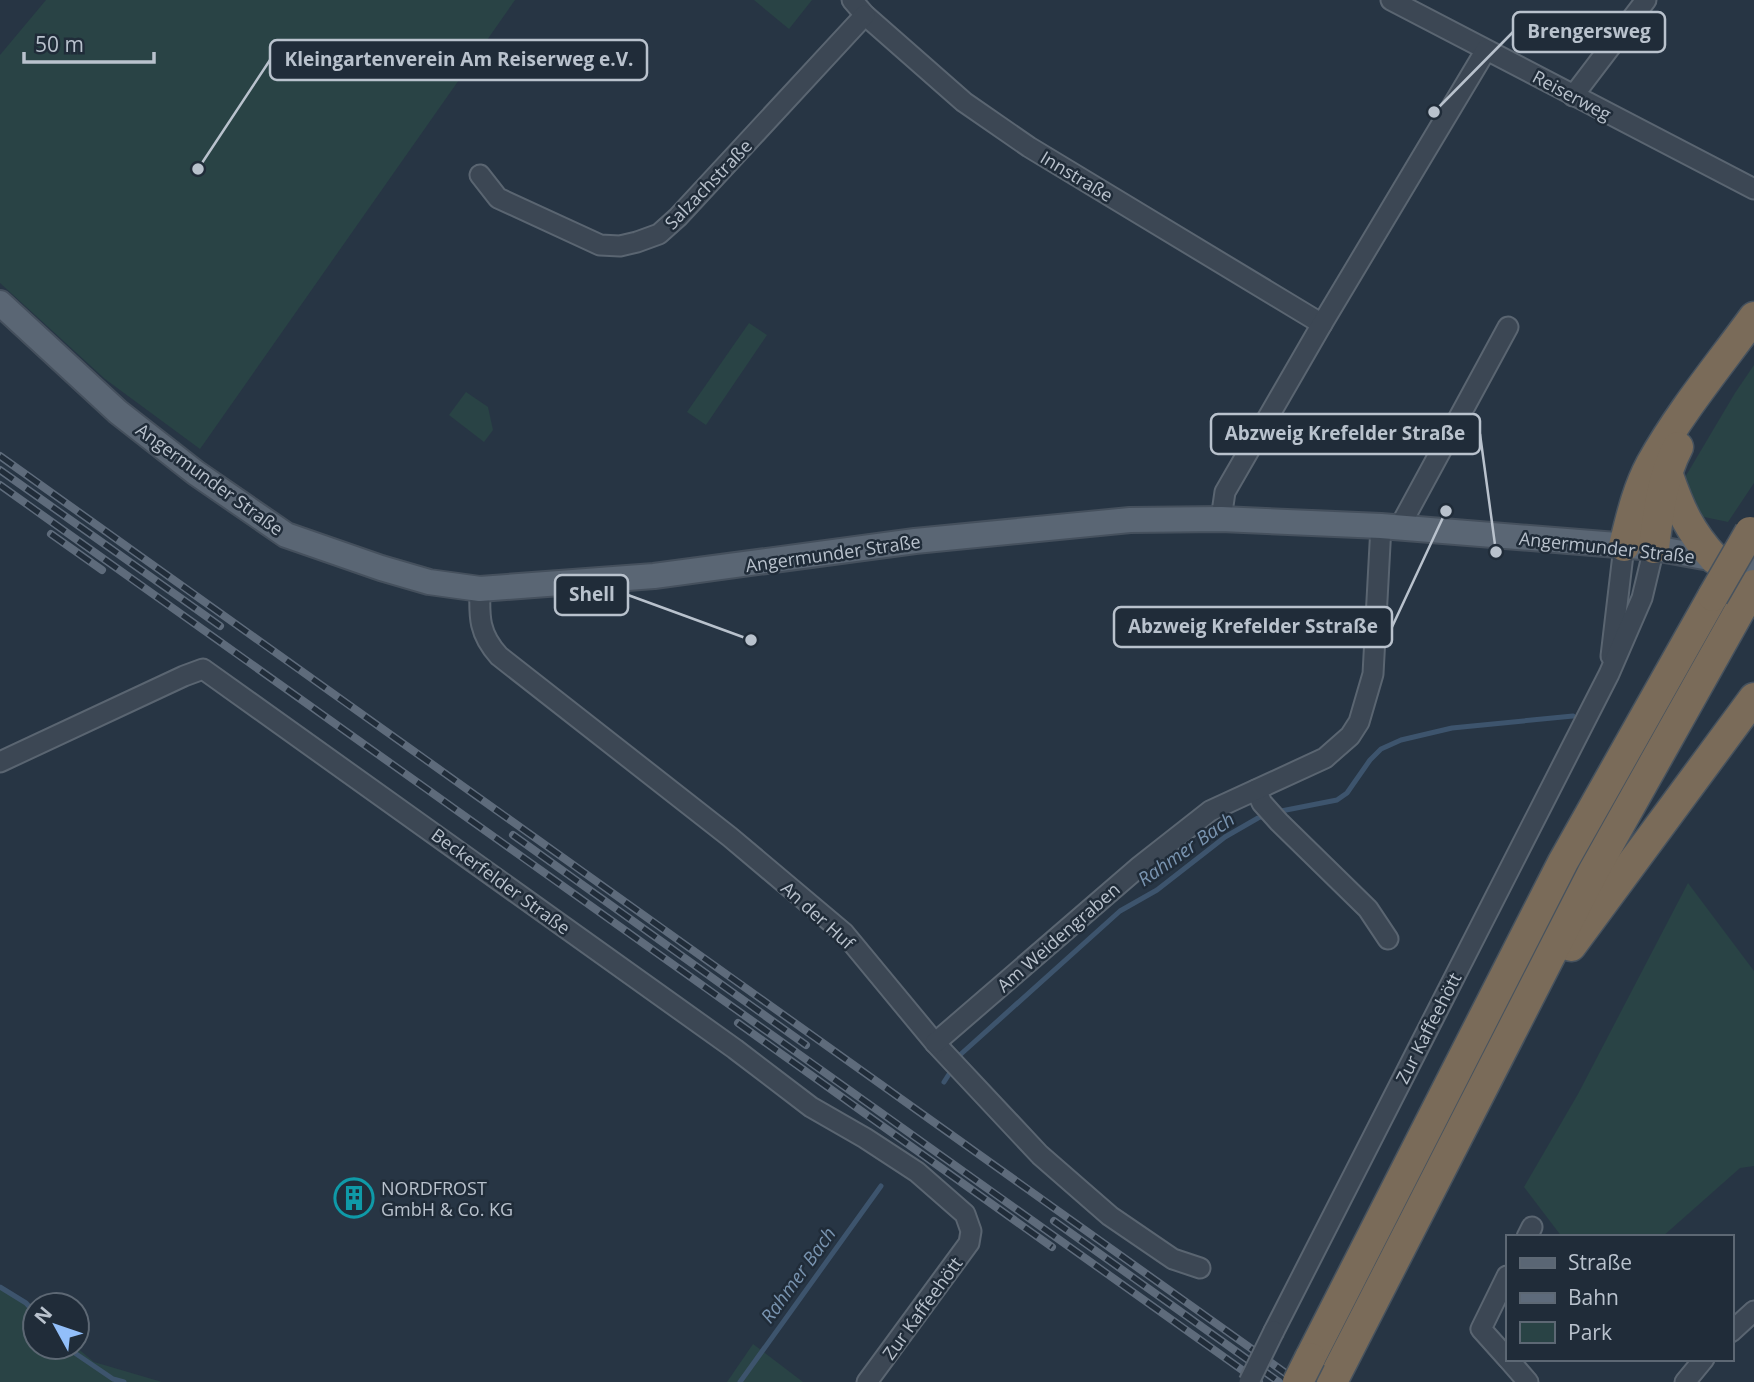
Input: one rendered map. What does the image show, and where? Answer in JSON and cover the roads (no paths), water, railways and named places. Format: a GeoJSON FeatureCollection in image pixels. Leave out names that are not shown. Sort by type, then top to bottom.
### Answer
{"type":"FeatureCollection","features":[{"type":"Feature","properties":{"kind":"highway"},"geometry":{"type":"LineString","coordinates":[[1624,546],[1635,502],[1650,466],[1681,415],[1754,317]]}},
{"type":"Feature","properties":{"kind":"highway"},"geometry":{"type":"LineString","coordinates":[[1654,548],[1659,510],[1672,459],[1691,423],[1754,340]]}},
{"type":"Feature","properties":{"kind":"highway"},"geometry":{"type":"LineString","coordinates":[[1668,475],[1686,521],[1698,541],[1715,559]]}},
{"type":"Feature","properties":{"kind":"highway"},"geometry":{"type":"LineString","coordinates":[[1304,1370],[1563,862],[1752,529]]}},
{"type":"Feature","properties":{"kind":"highway"},"geometry":{"type":"LineString","coordinates":[[1334,1377],[1593,872],[1748,596]]}},
{"type":"Feature","properties":{"kind":"highway"},"geometry":{"type":"LineString","coordinates":[[1517,1020],[1754,698]]}},
{"type":"Feature","properties":{"kind":"main road","name":"Angermunder Straße"},"geometry":{"type":"LineString","coordinates":[[0,303],[118,412],[196,473],[286,535],[429,582],[480,589],[654,576],[915,541],[1130,520],[1221,519],[1390,527],[1654,548],[1754,566]]}},
{"type":"Feature","properties":{"kind":"street","name":"Innstraße"},"geometry":{"type":"LineString","coordinates":[[852,0],[865,15],[964,102],[1029,147],[1322,324]]}},
{"type":"Feature","properties":{"kind":"street","name":"Reiserweg"},"geometry":{"type":"LineString","coordinates":[[1391,0],[1754,189]]}},
{"type":"Feature","properties":{"kind":"street"},"geometry":{"type":"LineString","coordinates":[[1573,96],[1646,0]]}},
{"type":"Feature","properties":{"kind":"street","name":"Salzachstraße"},"geometry":{"type":"LineString","coordinates":[[480,175],[498,198],[600,245],[620,246],[659,234],[678,217],[865,15]]}},
{"type":"Feature","properties":{"kind":"street"},"geometry":{"type":"LineString","coordinates":[[1221,519],[1225,492],[1486,50]]}},
{"type":"Feature","properties":{"kind":"street"},"geometry":{"type":"LineString","coordinates":[[1390,527],[1508,327]]}},
{"type":"Feature","properties":{"kind":"street","name":"Am Weidengraben"},"geometry":{"type":"LineString","coordinates":[[941,1050],[1140,866],[1210,811],[1259,797],[1325,758],[1350,736],[1359,722],[1373,674],[1390,527]]}},
{"type":"Feature","properties":{"kind":"street","name":"Zur Kaffeehött"},"geometry":{"type":"LineString","coordinates":[[1609,674],[1624,546]]}},
{"type":"Feature","properties":{"kind":"street","name":"Zur Kaffeehött"},"geometry":{"type":"LineString","coordinates":[[1249,1382],[1609,674],[1642,598],[1654,548]]}},
{"type":"Feature","properties":{"kind":"street","name":"An der Huf"},"geometry":{"type":"LineString","coordinates":[[480,589],[479,615],[482,630],[489,645],[499,656],[730,837],[844,933],[941,1050],[1040,1155],[1110,1216],[1173,1259],[1200,1268]]}},
{"type":"Feature","properties":{"kind":"street","name":"Beckerfelder Straße"},"geometry":{"type":"LineString","coordinates":[[0,762],[203,669],[735,1049],[811,1108],[918,1172],[965,1214],[971,1231]]}},
{"type":"Feature","properties":{"kind":"street"},"geometry":{"type":"LineString","coordinates":[[1259,797],[1279,822],[1368,909],[1388,939]]}},
{"type":"Feature","properties":{"kind":"street","name":"Zur Kaffeehött"},"geometry":{"type":"LineString","coordinates":[[867,1382],[969,1243],[971,1231]]}},
{"type":"Feature","properties":{"kind":"street"},"geometry":{"type":"LineString","coordinates":[[1506,1278],[1480,1329],[1506,1357]]}},
{"type":"Feature","properties":{"kind":"street"},"geometry":{"type":"LineString","coordinates":[[1733,1330],[1754,1311]]}},
{"type":"Feature","properties":{"kind":"street"},"geometry":{"type":"LineString","coordinates":[[1510,1361],[1528,1382]]}},
{"type":"Feature","properties":{"kind":"street"},"geometry":{"type":"LineString","coordinates":[[1685,1382],[1702,1361]]}},
{"type":"Feature","properties":{"kind":"waterway","name":"Rahmer Bach"},"geometry":{"type":"LineString","coordinates":[[1276,812],[1337,800],[1347,793],[1381,749],[1401,740],[1452,728],[1573,716]]}},
{"type":"Feature","properties":{"kind":"waterway","name":"Rahmer Bach"},"geometry":{"type":"LineString","coordinates":[[958,1060],[961,1054],[1120,911],[1157,890],[1225,837],[1267,815]]}},
{"type":"Feature","properties":{"kind":"waterway","name":"Rahmer Bach"},"geometry":{"type":"LineString","coordinates":[[944,1082],[953,1068]]}},
{"type":"Feature","properties":{"kind":"waterway","name":"Rahmer Bach"},"geometry":{"type":"LineString","coordinates":[[740,1382],[881,1186]]}},
{"type":"Feature","properties":{"kind":"waterway","name":"Rahmer Bach"},"geometry":{"type":"LineString","coordinates":[[0,1287],[21,1300]]}},
{"type":"Feature","properties":{"kind":"waterway","name":"Rahmer Bach"},"geometry":{"type":"LineString","coordinates":[[87,1361],[113,1379],[124,1382]]}},
{"type":"Feature","properties":{"kind":"railway"},"geometry":{"type":"LineString","coordinates":[[0,456],[1298,1382]]}},
{"type":"Feature","properties":{"kind":"railway"},"geometry":{"type":"LineString","coordinates":[[0,470],[220,626]]}},
{"type":"Feature","properties":{"kind":"railway"},"geometry":{"type":"LineString","coordinates":[[0,485],[1259,1382]]}},
{"type":"Feature","properties":{"kind":"railway"},"geometry":{"type":"LineString","coordinates":[[51,534],[102,570]]}},
{"type":"Feature","properties":{"kind":"railway"},"geometry":{"type":"LineString","coordinates":[[513,835],[806,1045]]}},
{"type":"Feature","properties":{"kind":"railway"},"geometry":{"type":"LineString","coordinates":[[738,1023],[1052,1247]]}},
{"type":"Feature","properties":{"kind":"railway"},"geometry":{"type":"LineString","coordinates":[[1054,1221],[1279,1382]]}},
{"type":"Feature","properties":{"kind":"place","name":"Brengersweg"},"geometry":{"type":"Point","coordinates":[1434,112]}},
{"type":"Feature","properties":{"kind":"place","name":"Kleingartenverein Am Reiserweg e.V."},"geometry":{"type":"Point","coordinates":[198,169]}},
{"type":"Feature","properties":{"kind":"place","name":"Abzweig Krefelder Sstraße"},"geometry":{"type":"Point","coordinates":[1446,511]}},
{"type":"Feature","properties":{"kind":"place","name":"Abzweig Krefelder Straße"},"geometry":{"type":"Point","coordinates":[1496,552]}},
{"type":"Feature","properties":{"kind":"place","name":"Shell"},"geometry":{"type":"Point","coordinates":[751,640]}},
{"type":"Feature","properties":{"kind":"place","name":"NORDFROST GmbH & Co. KG"},"geometry":{"type":"Point","coordinates":[354,1198]}}]}
